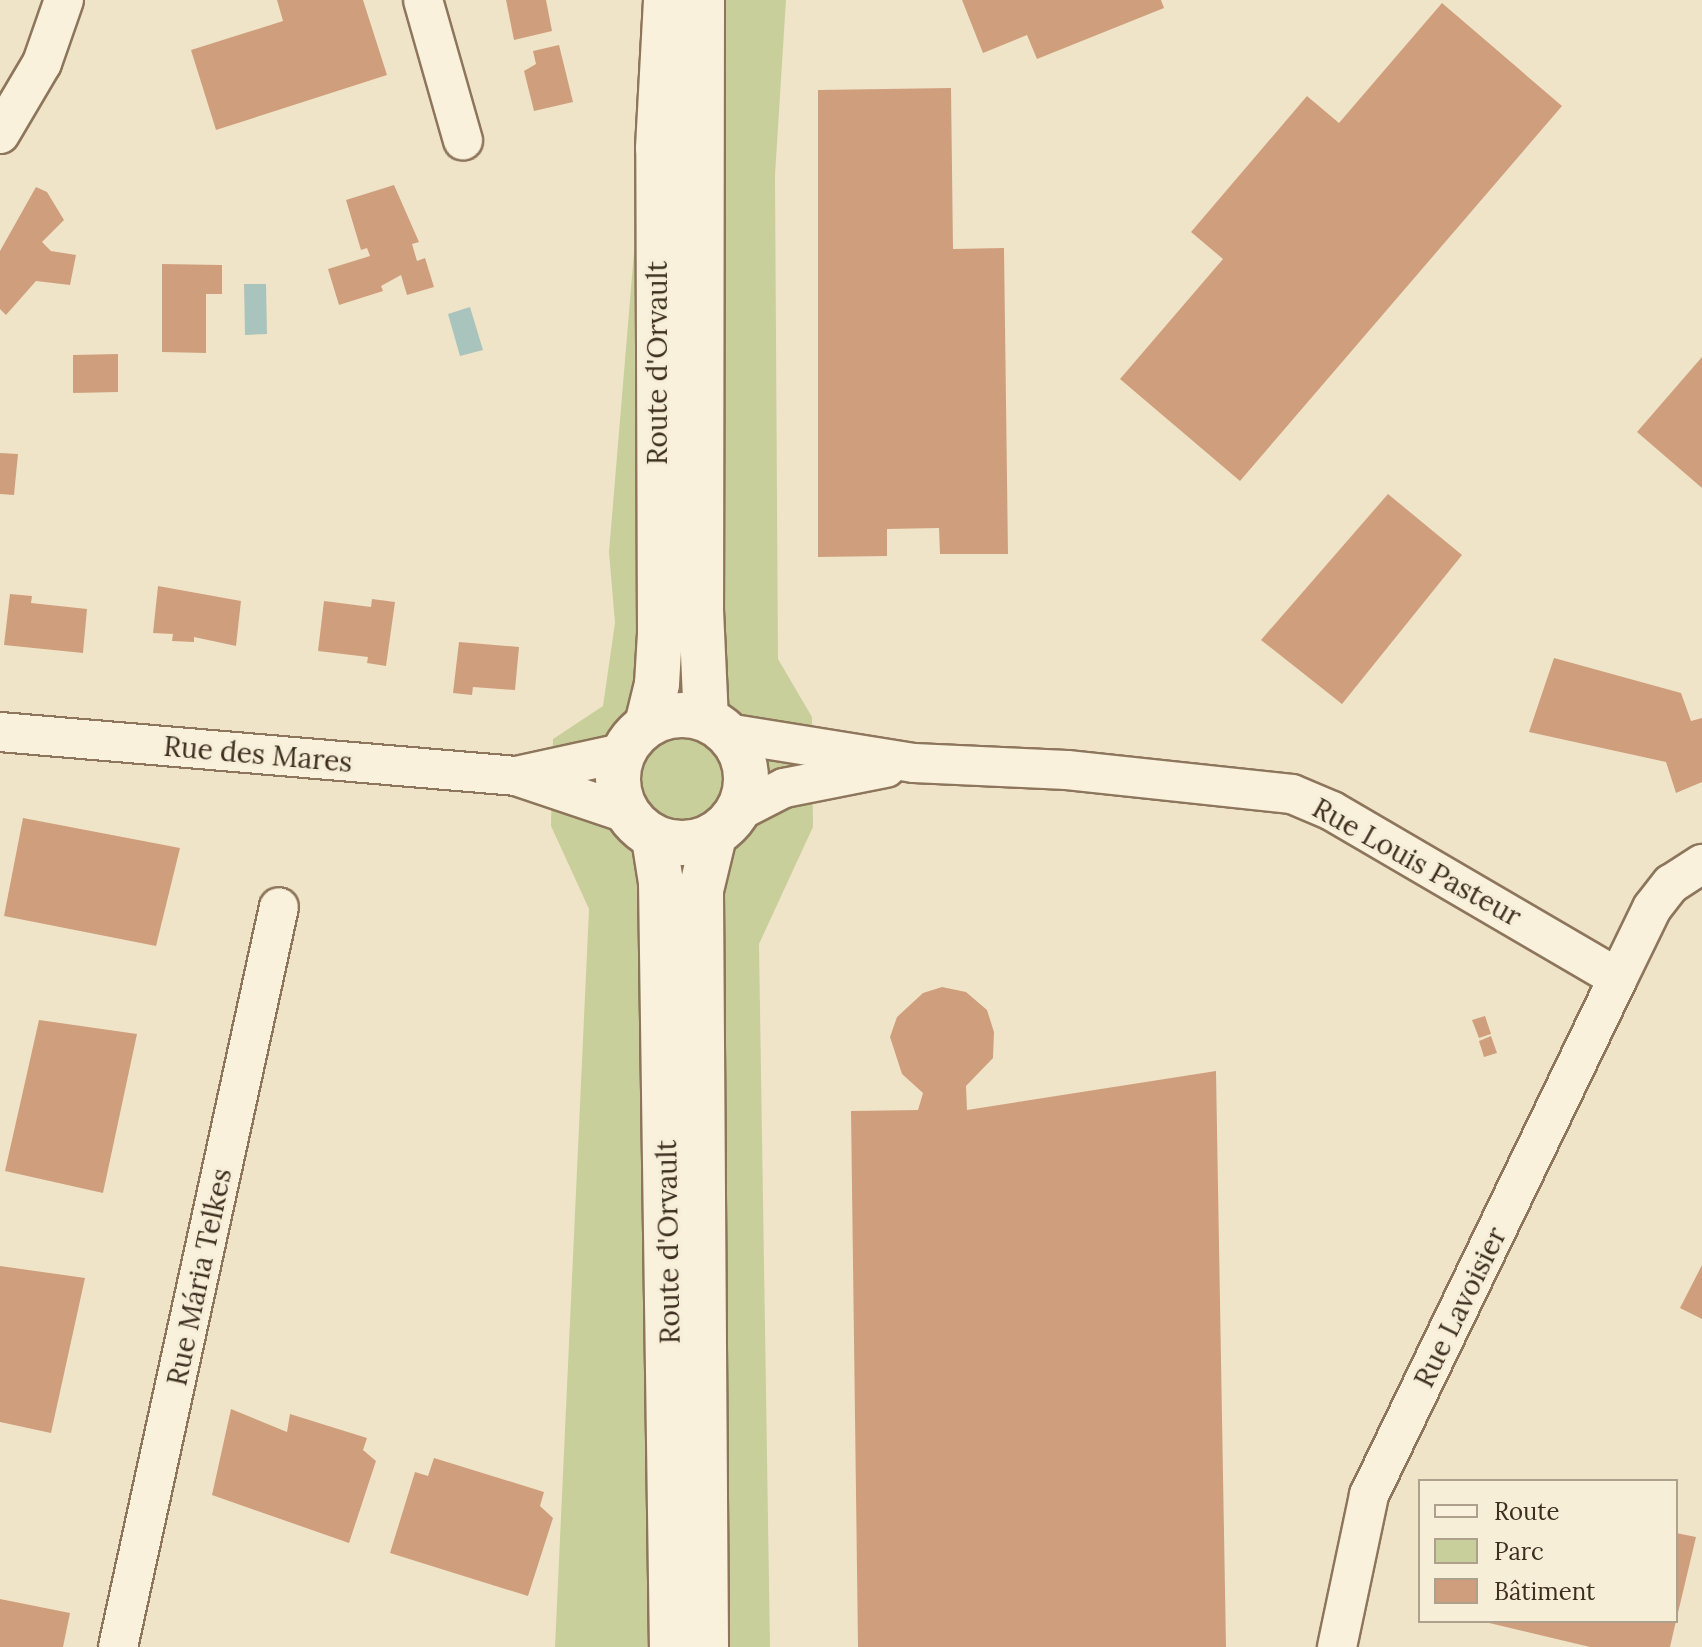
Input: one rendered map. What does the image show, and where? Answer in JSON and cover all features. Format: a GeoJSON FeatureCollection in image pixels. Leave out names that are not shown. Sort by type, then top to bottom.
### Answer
{"type":"FeatureCollection","features":[{"type":"Feature","properties":{"kind":"street"},"geometry":{"type":"LineString","coordinates":[[0,134],[42,63],[64,0]]}},
{"type":"Feature","properties":{"kind":"street"},"geometry":{"type":"LineString","coordinates":[[423,0],[463,140]]}},
{"type":"Feature","properties":{"kind":"street","name":"Route d'Orvault"},"geometry":{"type":"LineString","coordinates":[[634,739],[657,684],[660,633],[658,148],[666,0]]}},
{"type":"Feature","properties":{"kind":"street","name":"Route d'Orvault"},"geometry":{"type":"LineString","coordinates":[[702,0],[701,579],[716,726]]}},
{"type":"Feature","properties":{"kind":"street"},"geometry":{"type":"LineString","coordinates":[[706,1647],[701,890],[746,778],[742,756],[716,726],[680,715],[634,739],[617,784],[640,826],[684,844],[726,824]]}},
{"type":"Feature","properties":{"kind":"street","name":"Rue Louis Pasteur"},"geometry":{"type":"LineString","coordinates":[[716,726],[914,763],[1067,770],[1292,794],[1332,811],[1618,978]]}},
{"type":"Feature","properties":{"kind":"street","name":"Rue des Mares"},"geometry":{"type":"LineString","coordinates":[[0,732],[516,776],[640,826]]}},
{"type":"Feature","properties":{"kind":"street","name":"Rue des Mares"},"geometry":{"type":"LineString","coordinates":[[516,776],[634,739]]}},
{"type":"Feature","properties":{"kind":"street","name":"Rue Louis Pasteur"},"geometry":{"type":"LineString","coordinates":[[726,824],[784,788],[914,763]]}},
{"type":"Feature","properties":{"kind":"street","name":"Route d'Orvault"},"geometry":{"type":"LineString","coordinates":[[640,826],[661,882],[672,1647]]}},
{"type":"Feature","properties":{"kind":"street"},"geometry":{"type":"LineString","coordinates":[[1618,978],[1652,908],[1671,884],[1702,864]]}},
{"type":"Feature","properties":{"kind":"street","name":"Rue Mária Telkes"},"geometry":{"type":"LineString","coordinates":[[118,1647],[279,907]]}},
{"type":"Feature","properties":{"kind":"street","name":"Rue Lavoisier"},"geometry":{"type":"LineString","coordinates":[[1337,1647],[1369,1495],[1618,978]]}},
{"type":"Feature","properties":{"kind":"green space"},"geometry":{"type":"Polygon","coordinates":[[[655,0],[786,0],[775,175],[778,659],[812,717],[813,827],[759,944],[770,1647],[555,1647],[589,909],[551,826],[553,739],[603,706],[615,623],[609,552],[655,0]]]}},
{"type":"Feature","properties":{"kind":"water"},"geometry":{"type":"Polygon","coordinates":[[[244,284],[266,284],[267,334],[245,335],[244,284]]]}},
{"type":"Feature","properties":{"kind":"water"},"geometry":{"type":"Polygon","coordinates":[[[470,307],[483,350],[460,356],[448,314],[470,307]]]}},
{"type":"Feature","properties":{"kind":"building"},"geometry":{"type":"Polygon","coordinates":[[[277,0],[363,0],[387,75],[216,130],[191,50],[283,21],[277,0]]]}},
{"type":"Feature","properties":{"kind":"building"},"geometry":{"type":"Polygon","coordinates":[[[506,0],[546,0],[552,31],[514,40],[506,0]]]}},
{"type":"Feature","properties":{"kind":"building"},"geometry":{"type":"Polygon","coordinates":[[[962,0],[1161,0],[1164,8],[1037,59],[1027,35],[983,53],[962,0]]]}},
{"type":"Feature","properties":{"kind":"building"},"geometry":{"type":"Polygon","coordinates":[[[1442,3],[1562,106],[1240,481],[1120,379],[1223,259],[1191,232],[1307,96],[1339,123],[1442,3]]]}},
{"type":"Feature","properties":{"kind":"building"},"geometry":{"type":"Polygon","coordinates":[[[559,45],[573,102],[534,111],[524,71],[536,64],[533,51],[559,45]]]}},
{"type":"Feature","properties":{"kind":"building"},"geometry":{"type":"Polygon","coordinates":[[[951,88],[953,249],[1004,248],[1008,554],[940,554],[939,528],[887,529],[887,556],[818,557],[818,90],[951,88]]]}},
{"type":"Feature","properties":{"kind":"building"},"geometry":{"type":"Polygon","coordinates":[[[394,185],[419,242],[412,244],[417,261],[425,258],[434,287],[407,295],[401,275],[381,286],[383,291],[339,305],[328,269],[370,256],[367,248],[361,250],[346,200],[394,185]]]}},
{"type":"Feature","properties":{"kind":"building"},"geometry":{"type":"Polygon","coordinates":[[[36,187],[47,192],[64,220],[42,242],[51,251],[76,255],[70,285],[36,281],[6,315],[0,309],[0,251],[36,187]]]}},
{"type":"Feature","properties":{"kind":"building"},"geometry":{"type":"Polygon","coordinates":[[[162,264],[222,265],[222,294],[206,294],[206,353],[162,352],[162,264]]]}},
{"type":"Feature","properties":{"kind":"building"},"geometry":{"type":"Polygon","coordinates":[[[118,354],[118,392],[73,393],[73,355],[118,354]]]}},
{"type":"Feature","properties":{"kind":"building"},"geometry":{"type":"Polygon","coordinates":[[[1702,357],[1702,488],[1637,432],[1702,357]]]}},
{"type":"Feature","properties":{"kind":"building"},"geometry":{"type":"Polygon","coordinates":[[[0,453],[18,454],[14,495],[0,494],[0,453]]]}},
{"type":"Feature","properties":{"kind":"building"},"geometry":{"type":"Polygon","coordinates":[[[1388,494],[1462,555],[1342,704],[1261,640],[1388,494]]]}},
{"type":"Feature","properties":{"kind":"building"},"geometry":{"type":"Polygon","coordinates":[[[158,586],[241,601],[236,646],[194,637],[194,642],[172,641],[173,634],[153,633],[158,586]]]}},
{"type":"Feature","properties":{"kind":"building"},"geometry":{"type":"Polygon","coordinates":[[[10,594],[32,596],[31,603],[87,609],[83,653],[4,645],[10,594]]]}},
{"type":"Feature","properties":{"kind":"building"},"geometry":{"type":"Polygon","coordinates":[[[372,599],[395,602],[386,666],[367,663],[368,657],[318,651],[324,601],[371,607],[372,599]]]}},
{"type":"Feature","properties":{"kind":"building"},"geometry":{"type":"Polygon","coordinates":[[[459,642],[519,647],[515,690],[473,687],[472,695],[453,693],[459,642]]]}},
{"type":"Feature","properties":{"kind":"building"},"geometry":{"type":"Polygon","coordinates":[[[1554,658],[1681,693],[1691,721],[1702,718],[1702,782],[1676,793],[1666,762],[1529,732],[1554,658]]]}},
{"type":"Feature","properties":{"kind":"building"},"geometry":{"type":"Polygon","coordinates":[[[23,818],[180,848],[156,946],[4,916],[23,818]]]}},
{"type":"Feature","properties":{"kind":"building"},"geometry":{"type":"Polygon","coordinates":[[[942,987],[966,992],[987,1010],[994,1032],[993,1058],[966,1086],[967,1110],[1216,1071],[1226,1647],[858,1647],[851,1111],[918,1110],[923,1093],[902,1074],[890,1037],[897,1017],[923,993],[942,987]]]}},
{"type":"Feature","properties":{"kind":"building"},"geometry":{"type":"Polygon","coordinates":[[[1485,1016],[1491,1034],[1479,1038],[1472,1020],[1485,1016]]]}},
{"type":"Feature","properties":{"kind":"building"},"geometry":{"type":"Polygon","coordinates":[[[39,1020],[137,1034],[103,1193],[5,1171],[39,1020]]]}},
{"type":"Feature","properties":{"kind":"building"},"geometry":{"type":"Polygon","coordinates":[[[1491,1036],[1497,1053],[1484,1057],[1479,1041],[1491,1036]]]}},
{"type":"Feature","properties":{"kind":"building"},"geometry":{"type":"Polygon","coordinates":[[[1702,1265],[1702,1319],[1680,1308],[1702,1265]]]}},
{"type":"Feature","properties":{"kind":"building"},"geometry":{"type":"Polygon","coordinates":[[[0,1266],[85,1278],[51,1433],[0,1422],[0,1266]]]}},
{"type":"Feature","properties":{"kind":"building"},"geometry":{"type":"Polygon","coordinates":[[[231,1409],[287,1432],[290,1414],[367,1438],[363,1450],[376,1461],[349,1543],[212,1495],[231,1409]]]}},
{"type":"Feature","properties":{"kind":"building"},"geometry":{"type":"Polygon","coordinates":[[[434,1458],[544,1492],[540,1506],[553,1518],[528,1596],[390,1553],[415,1472],[428,1476],[434,1458]]]}},
{"type":"Feature","properties":{"kind":"building"},"geometry":{"type":"Polygon","coordinates":[[[1678,1533],[1696,1537],[1678,1613],[1678,1533]]]}},
{"type":"Feature","properties":{"kind":"building"},"geometry":{"type":"Polygon","coordinates":[[[0,1599],[70,1613],[63,1647],[0,1647],[0,1599]]]}},
{"type":"Feature","properties":{"kind":"building"},"geometry":{"type":"Polygon","coordinates":[[[1489,1623],[1676,1623],[1670,1647],[1590,1647],[1489,1623]]]}}]}
